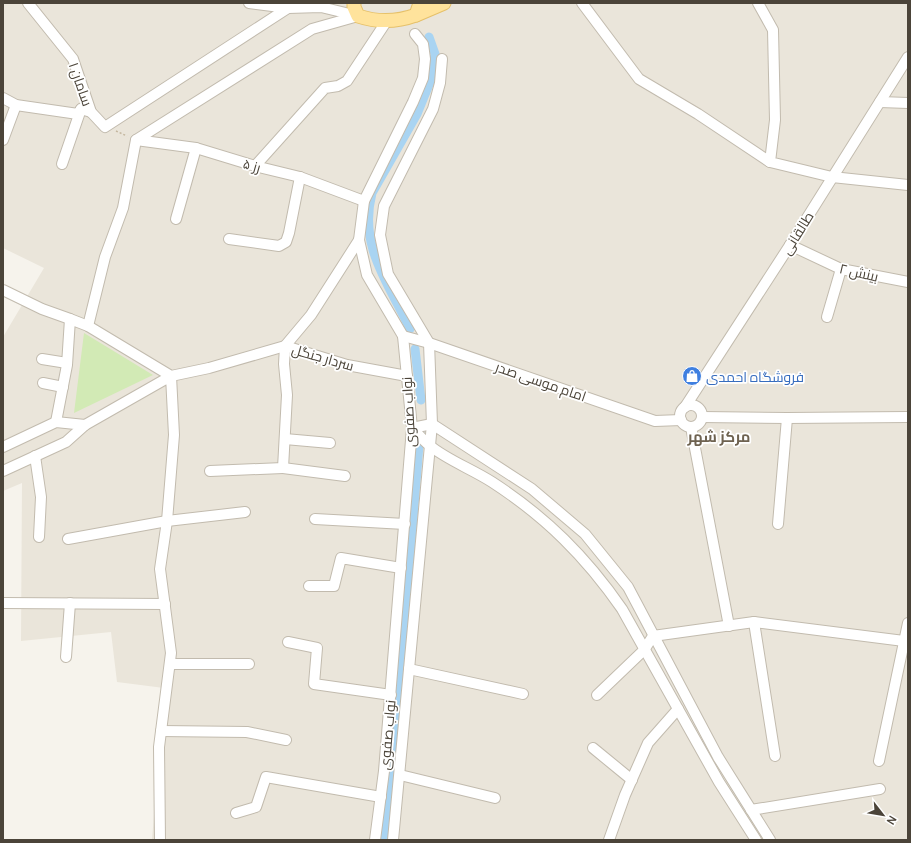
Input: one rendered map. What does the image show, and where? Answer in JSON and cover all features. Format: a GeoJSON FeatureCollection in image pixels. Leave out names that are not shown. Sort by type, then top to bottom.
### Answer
{"type":"FeatureCollection","features":[{"type":"Feature","properties":{"kind":"main road"},"geometry":{"type":"LineString","coordinates":[[354,3],[358,16],[370,20],[386,22],[418,9],[444,3]]}},
{"type":"Feature","properties":{"kind":"street","name":"سامان ۱"},"geometry":{"type":"LineString","coordinates":[[28,3],[73,59],[86,111],[105,127]]}},
{"type":"Feature","properties":{"kind":"street"},"geometry":{"type":"LineString","coordinates":[[249,3],[321,7],[358,16]]}},
{"type":"Feature","properties":{"kind":"street"},"geometry":{"type":"LineString","coordinates":[[582,3],[639,79],[698,114],[770,162],[832,177],[908,185]]}},
{"type":"Feature","properties":{"kind":"street"},"geometry":{"type":"LineString","coordinates":[[758,3],[773,30],[775,120],[770,162]]}},
{"type":"Feature","properties":{"kind":"street"},"geometry":{"type":"LineString","coordinates":[[105,127],[288,6]]}},
{"type":"Feature","properties":{"kind":"street"},"geometry":{"type":"LineString","coordinates":[[88,326],[104,257],[123,208],[136,140],[312,29],[358,16]]}},
{"type":"Feature","properties":{"kind":"street"},"geometry":{"type":"LineString","coordinates":[[255,166],[324,88],[338,86],[347,81],[386,22]]}},
{"type":"Feature","properties":{"kind":"street","name":"نواب صفوی"},"geometry":{"type":"LineString","coordinates":[[376,840],[405,524],[412,428],[403,336],[367,275],[359,240],[364,201],[413,102],[423,78],[425,59],[423,44],[415,34]]}},
{"type":"Feature","properties":{"kind":"street","name":"طالقانی"},"geometry":{"type":"LineString","coordinates":[[685,408],[790,245],[908,57]]}},
{"type":"Feature","properties":{"kind":"street","name":"نواب صفوی"},"geometry":{"type":"LineString","coordinates":[[393,840],[432,424],[429,343],[388,274],[380,235],[384,206],[433,109],[440,83],[442,59]]}},
{"type":"Feature","properties":{"kind":"street"},"geometry":{"type":"LineString","coordinates":[[3,98],[16,105],[78,114],[86,111]]}},
{"type":"Feature","properties":{"kind":"street"},"geometry":{"type":"LineString","coordinates":[[880,102],[908,103]]}},
{"type":"Feature","properties":{"kind":"street"},"geometry":{"type":"LineString","coordinates":[[3,140],[16,105]]}},
{"type":"Feature","properties":{"kind":"street"},"geometry":{"type":"LineString","coordinates":[[62,164],[86,111]]}},
{"type":"Feature","properties":{"kind":"street","name":"رز ۵"},"geometry":{"type":"LineString","coordinates":[[136,140],[196,148],[255,166],[300,177],[364,201]]}},
{"type":"Feature","properties":{"kind":"street"},"geometry":{"type":"LineString","coordinates":[[176,219],[196,148]]}},
{"type":"Feature","properties":{"kind":"street"},"geometry":{"type":"LineString","coordinates":[[229,239],[279,246],[286,242],[300,177]]}},
{"type":"Feature","properties":{"kind":"street"},"geometry":{"type":"LineString","coordinates":[[284,468],[287,395],[285,346],[311,315],[359,240]]}},
{"type":"Feature","properties":{"kind":"street","name":"بینش ۲"},"geometry":{"type":"LineString","coordinates":[[790,245],[841,269],[908,282]]}},
{"type":"Feature","properties":{"kind":"street"},"geometry":{"type":"LineString","coordinates":[[827,317],[841,269]]}},
{"type":"Feature","properties":{"kind":"street"},"geometry":{"type":"LineString","coordinates":[[3,290],[42,309],[88,326],[172,376],[174,435],[167,520],[160,569],[171,653],[159,747],[160,840]]}},
{"type":"Feature","properties":{"kind":"street"},"geometry":{"type":"LineString","coordinates":[[56,422],[67,363],[70,319]]}},
{"type":"Feature","properties":{"kind":"street","name":"امام موسی صدر"},"geometry":{"type":"LineString","coordinates":[[403,336],[429,343],[655,421],[681,420]]}},
{"type":"Feature","properties":{"kind":"street","name":"سردار جنگل"},"geometry":{"type":"LineString","coordinates":[[3,470],[66,442],[85,425],[172,376],[209,368],[285,346],[347,365],[407,376]]}},
{"type":"Feature","properties":{"kind":"street"},"geometry":{"type":"LineString","coordinates":[[42,359],[67,363]]}},
{"type":"Feature","properties":{"kind":"street"},"geometry":{"type":"LineString","coordinates":[[43,383],[63,388]]}},
{"type":"Feature","properties":{"kind":"street"},"geometry":{"type":"LineString","coordinates":[[691,406],[698,408],[702,417],[699,423],[691,427],[685,425],[681,420],[681,412],[685,408],[691,406]]}},
{"type":"Feature","properties":{"kind":"street"},"geometry":{"type":"LineString","coordinates":[[702,417],[908,417]]}},
{"type":"Feature","properties":{"kind":"street"},"geometry":{"type":"LineString","coordinates":[[778,524],[786,418]]}},
{"type":"Feature","properties":{"kind":"street"},"geometry":{"type":"LineString","coordinates":[[3,447],[56,422],[85,425]]}},
{"type":"Feature","properties":{"kind":"street"},"geometry":{"type":"LineString","coordinates":[[412,428],[432,424],[532,489],[585,534],[628,587],[718,757],[770,840]]}},
{"type":"Feature","properties":{"kind":"street"},"geometry":{"type":"LineString","coordinates":[[691,427],[729,626]]}},
{"type":"Feature","properties":{"kind":"street"},"geometry":{"type":"LineString","coordinates":[[412,428],[430,446],[492,482],[532,510],[557,530],[605,584],[622,609],[719,782],[756,840]]}},
{"type":"Feature","properties":{"kind":"street"},"geometry":{"type":"LineString","coordinates":[[285,439],[330,443]]}},
{"type":"Feature","properties":{"kind":"street"},"geometry":{"type":"LineString","coordinates":[[35,456],[41,497],[39,537]]}},
{"type":"Feature","properties":{"kind":"street"},"geometry":{"type":"LineString","coordinates":[[210,471],[284,468],[345,476]]}},
{"type":"Feature","properties":{"kind":"street"},"geometry":{"type":"LineString","coordinates":[[68,539],[167,520],[245,512]]}},
{"type":"Feature","properties":{"kind":"street"},"geometry":{"type":"LineString","coordinates":[[315,519],[405,524]]}},
{"type":"Feature","properties":{"kind":"street"},"geometry":{"type":"LineString","coordinates":[[309,586],[334,586],[341,558],[401,568]]}},
{"type":"Feature","properties":{"kind":"street"},"geometry":{"type":"LineString","coordinates":[[3,603],[165,604]]}},
{"type":"Feature","properties":{"kind":"street"},"geometry":{"type":"LineString","coordinates":[[66,657],[70,603]]}},
{"type":"Feature","properties":{"kind":"street"},"geometry":{"type":"LineString","coordinates":[[754,622],[775,756]]}},
{"type":"Feature","properties":{"kind":"street"},"geometry":{"type":"LineString","coordinates":[[597,696],[644,650],[653,636],[754,622],[904,641]]}},
{"type":"Feature","properties":{"kind":"street"},"geometry":{"type":"LineString","coordinates":[[879,761],[908,623]]}},
{"type":"Feature","properties":{"kind":"street"},"geometry":{"type":"LineString","coordinates":[[288,642],[317,648],[314,684],[390,695]]}},
{"type":"Feature","properties":{"kind":"street"},"geometry":{"type":"LineString","coordinates":[[170,664],[249,664]]}},
{"type":"Feature","properties":{"kind":"street"},"geometry":{"type":"LineString","coordinates":[[409,669],[523,694]]}},
{"type":"Feature","properties":{"kind":"street"},"geometry":{"type":"LineString","coordinates":[[609,840],[648,743],[678,709]]}},
{"type":"Feature","properties":{"kind":"street"},"geometry":{"type":"LineString","coordinates":[[161,731],[247,732],[286,740]]}},
{"type":"Feature","properties":{"kind":"street"},"geometry":{"type":"LineString","coordinates":[[593,748],[632,780]]}},
{"type":"Feature","properties":{"kind":"street"},"geometry":{"type":"LineString","coordinates":[[400,775],[495,798]]}},
{"type":"Feature","properties":{"kind":"street"},"geometry":{"type":"LineString","coordinates":[[236,813],[256,807],[266,777],[381,797]]}},
{"type":"Feature","properties":{"kind":"street"},"geometry":{"type":"LineString","coordinates":[[750,810],[880,789]]}},
{"type":"Feature","properties":{"kind":"path"},"geometry":{"type":"LineString","coordinates":[[105,127],[136,140]]}},
{"type":"Feature","properties":{"kind":"shaded area"},"geometry":{"type":"Polygon","coordinates":[[[3,3],[908,3],[908,840],[152,840],[164,688],[117,682],[111,632],[21,641],[22,483],[3,491],[3,337],[44,268],[3,248],[3,3]]]}},
{"type":"Feature","properties":{"kind":"green space"},"geometry":{"type":"Polygon","coordinates":[[[84,333],[153,375],[74,413],[84,333]]]}},
{"type":"Feature","properties":{"kind":"waterway"},"geometry":{"type":"LineString","coordinates":[[410,329],[385,280],[372,247],[369,230],[369,212],[372,193],[417,114],[430,82],[435,54],[429,37]]}},
{"type":"Feature","properties":{"kind":"waterway"},"geometry":{"type":"LineString","coordinates":[[415,349],[421,400]]}},
{"type":"Feature","properties":{"kind":"waterway"},"geometry":{"type":"LineString","coordinates":[[384,840],[392,774],[420,433]]}},
{"type":"Feature","properties":{"kind":"place","name":"فروشگاه احمدی"},"geometry":{"type":"Point","coordinates":[692,376]}},
{"type":"Feature","properties":{"kind":"district","name":"مرکز شهر"},"geometry":{"type":"Point","coordinates":[719,436]}}]}
